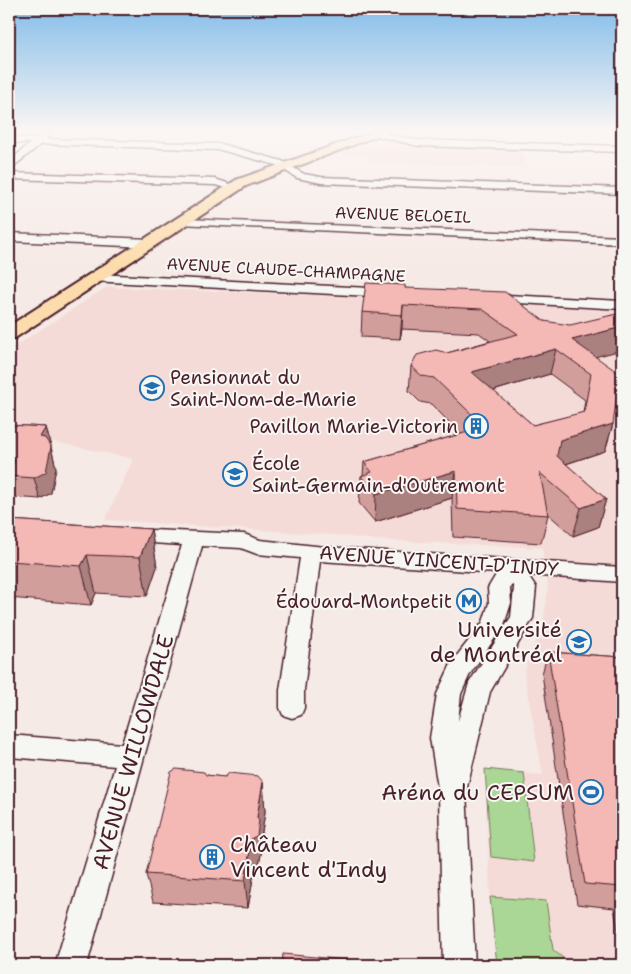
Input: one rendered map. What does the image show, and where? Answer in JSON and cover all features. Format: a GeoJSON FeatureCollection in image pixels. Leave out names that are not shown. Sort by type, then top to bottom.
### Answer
{"type":"FeatureCollection","features":[{"type":"Feature","properties":{"kind":"main road"},"geometry":{"type":"LineString","coordinates":[[9,334],[234,188],[260,176]]}},
{"type":"Feature","properties":{"kind":"street"},"geometry":{"type":"LineString","coordinates":[[25,176],[215,182],[234,188]]}},
{"type":"Feature","properties":{"kind":"street"},"geometry":{"type":"LineString","coordinates":[[304,176],[330,181],[622,191]]}},
{"type":"Feature","properties":{"kind":"street","name":"AVENUE BELOEIL"},"geometry":{"type":"LineString","coordinates":[[183,222],[622,241]]}},
{"type":"Feature","properties":{"kind":"street"},"geometry":{"type":"LineString","coordinates":[[9,236],[150,243]]}},
{"type":"Feature","properties":{"kind":"street","name":"AVENUE CLAUDE-CHAMPAGNE"},"geometry":{"type":"LineString","coordinates":[[97,278],[401,293]]}},
{"type":"Feature","properties":{"kind":"street"},"geometry":{"type":"LineString","coordinates":[[475,297],[622,305]]}},
{"type":"Feature","properties":{"kind":"street","name":"AVENUE VINCENT-D'INDY"},"geometry":{"type":"LineString","coordinates":[[114,537],[132,543],[192,543],[242,550],[257,546],[311,552],[622,574]]}},
{"type":"Feature","properties":{"kind":"street","name":"AVENUE WILLOWDALE"},"geometry":{"type":"LineString","coordinates":[[71,965],[133,756],[192,543]]}},
{"type":"Feature","properties":{"kind":"street"},"geometry":{"type":"LineString","coordinates":[[292,708],[292,690],[311,552]]}},
{"type":"Feature","properties":{"kind":"street"},"geometry":{"type":"LineString","coordinates":[[459,965],[453,794],[478,690],[522,618],[525,588],[511,567]]}},
{"type":"Feature","properties":{"kind":"street"},"geometry":{"type":"LineString","coordinates":[[9,746],[133,756]]}},
{"type":"Feature","properties":{"kind":"shaded area","name":"Université de Montréal"},"geometry":{"type":"Polygon","coordinates":[[[107,287],[622,307],[622,965],[497,965],[490,897],[485,769],[543,775],[524,674],[529,655],[542,629],[548,589],[542,548],[376,540],[334,535],[105,520],[133,459],[9,432],[9,350],[107,287]]]}},
{"type":"Feature","properties":{"kind":"green space"},"geometry":{"type":"Polygon","coordinates":[[[485,769],[524,773],[534,862],[491,857],[485,769]]]}},
{"type":"Feature","properties":{"kind":"green space"},"geometry":{"type":"Polygon","coordinates":[[[490,897],[546,901],[553,950],[572,965],[497,965],[490,897]]]}},
{"type":"Feature","properties":{"kind":"building"},"geometry":{"type":"Polygon","coordinates":[[[366,283],[405,285],[405,288],[505,292],[544,321],[570,325],[621,313],[622,327],[572,340],[620,374],[613,424],[560,440],[557,456],[606,499],[581,508],[540,473],[548,515],[457,509],[456,471],[376,494],[361,476],[372,472],[364,462],[485,427],[434,378],[422,376],[411,366],[417,355],[436,350],[447,353],[518,334],[482,309],[403,305],[402,315],[362,312],[366,283]],[[556,349],[472,372],[533,425],[584,412],[591,374],[556,349]]]}},
{"type":"Feature","properties":{"kind":"building"},"geometry":{"type":"Polygon","coordinates":[[[9,425],[46,427],[40,437],[45,438],[51,447],[46,472],[34,478],[9,476],[9,471],[15,461],[9,457],[9,425]]]}},
{"type":"Feature","properties":{"kind":"building"},"geometry":{"type":"Polygon","coordinates":[[[9,520],[151,529],[140,557],[87,555],[81,566],[9,561],[9,520]]]}},
{"type":"Feature","properties":{"kind":"building","name":"Aréna du CEPSUM"},"geometry":{"type":"Polygon","coordinates":[[[548,652],[622,657],[622,887],[585,884],[548,652]]]}},
{"type":"Feature","properties":{"kind":"building","name":"Château Vincent d'Indy"},"geometry":{"type":"Polygon","coordinates":[[[176,769],[204,772],[206,775],[225,777],[229,773],[258,776],[263,782],[257,817],[259,820],[257,836],[252,838],[245,881],[146,874],[171,772],[176,769]]]}},
{"type":"Feature","properties":{"kind":"building"},"geometry":{"type":"Polygon","coordinates":[[[283,954],[389,964],[389,965],[282,965],[283,954]]]}},
{"type":"Feature","properties":{"kind":"place","name":"Pensionnat du Saint-Nom-de-Marie"},"geometry":{"type":"Point","coordinates":[152,388]}},
{"type":"Feature","properties":{"kind":"place","name":"Pavillon Marie-Victorin"},"geometry":{"type":"Point","coordinates":[476,426]}},
{"type":"Feature","properties":{"kind":"place","name":"École Saint-Germain-d'Outremont"},"geometry":{"type":"Point","coordinates":[235,474]}},
{"type":"Feature","properties":{"kind":"place","name":"Édouard-Montpetit"},"geometry":{"type":"Point","coordinates":[469,601]}},
{"type":"Feature","properties":{"kind":"place","name":"Université de Montréal"},"geometry":{"type":"Point","coordinates":[579,642]}},
{"type":"Feature","properties":{"kind":"place","name":"Aréna du CEPSUM"},"geometry":{"type":"Point","coordinates":[591,792]}},
{"type":"Feature","properties":{"kind":"place","name":"Château Vincent d'Indy"},"geometry":{"type":"Point","coordinates":[212,857]}}]}
